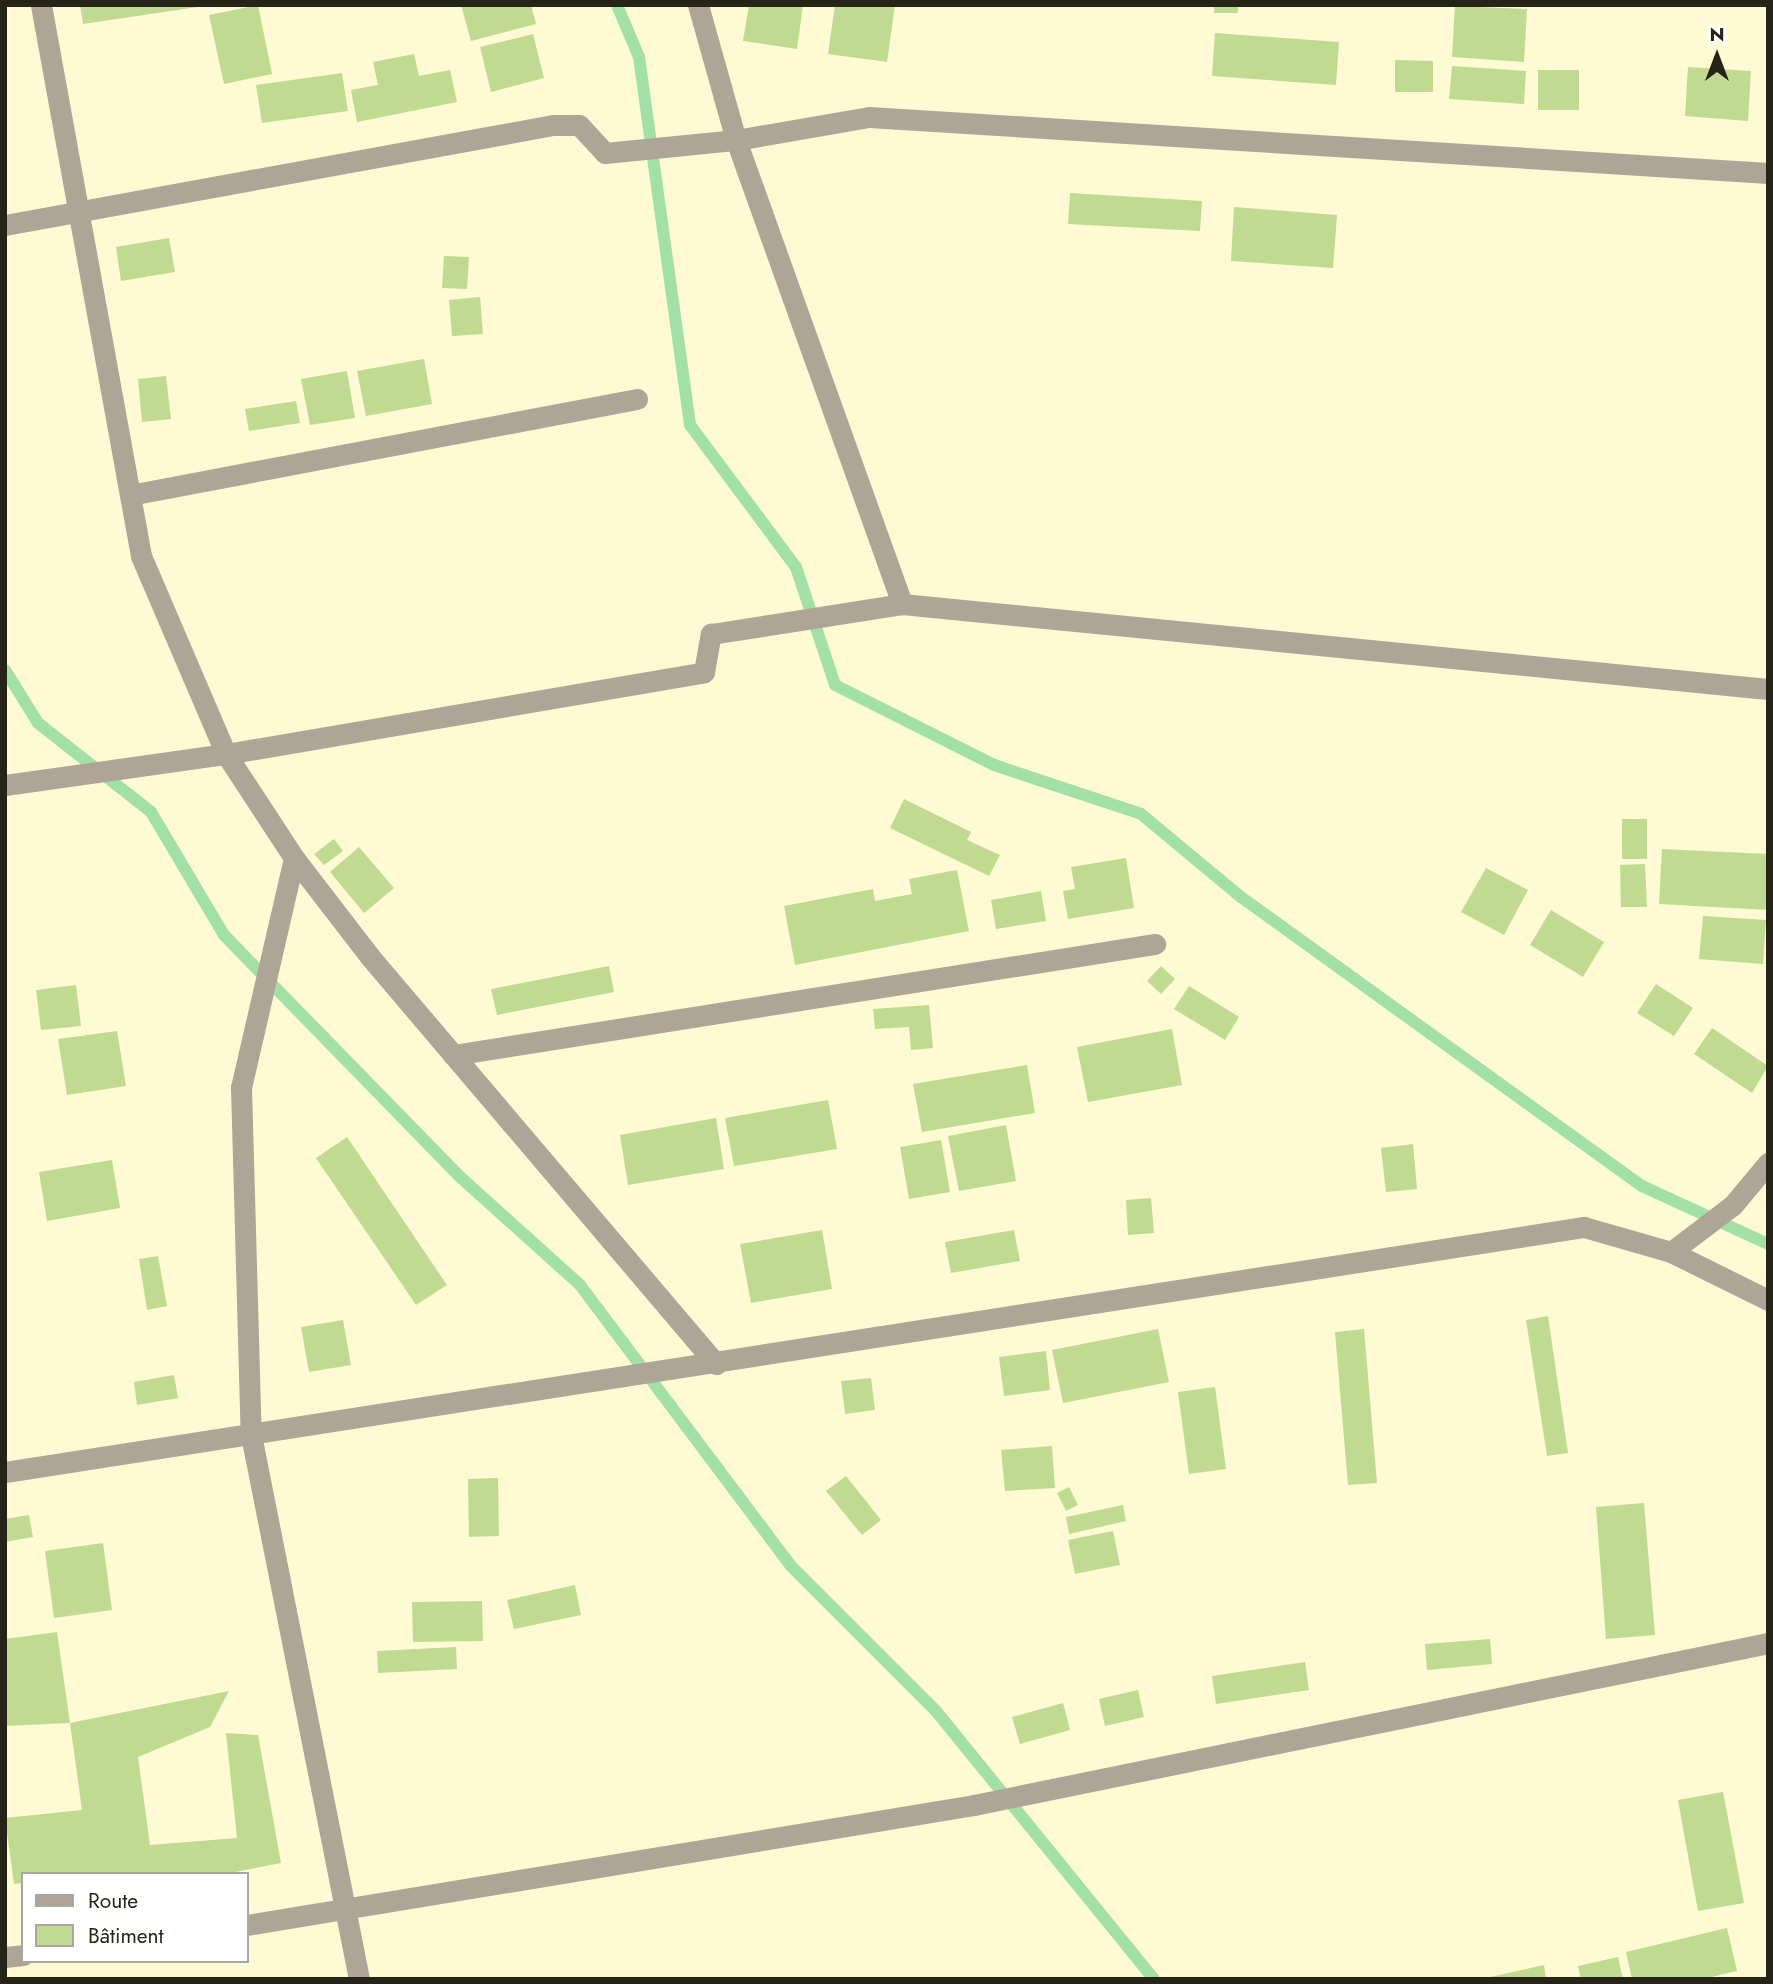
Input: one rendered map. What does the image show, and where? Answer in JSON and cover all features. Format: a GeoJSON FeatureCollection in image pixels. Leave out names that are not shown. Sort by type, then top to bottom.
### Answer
{"type":"FeatureCollection","features":[{"type":"Feature","properties":{"kind":"street"},"geometry":{"type":"LineString","coordinates":[[41,5],[142,556],[226,754],[294,858],[453,1055],[716,1364]]}},
{"type":"Feature","properties":{"kind":"street"},"geometry":{"type":"LineString","coordinates":[[698,5],[736,140],[902,604]]}},
{"type":"Feature","properties":{"kind":"street"},"geometry":{"type":"LineString","coordinates":[[5,225],[553,125],[579,125],[605,153],[736,140],[869,117],[1768,173]]}},
{"type":"Feature","properties":{"kind":"street"},"geometry":{"type":"LineString","coordinates":[[130,495],[637,399]]}},
{"type":"Feature","properties":{"kind":"street"},"geometry":{"type":"LineString","coordinates":[[5,785],[226,754],[704,672],[711,634],[902,604],[1768,688]]}},
{"type":"Feature","properties":{"kind":"street"},"geometry":{"type":"LineString","coordinates":[[294,858],[241,1087],[251,1435],[348,1912],[359,1979]]}},
{"type":"Feature","properties":{"kind":"street"},"geometry":{"type":"LineString","coordinates":[[453,1055],[1156,944]]}},
{"type":"Feature","properties":{"kind":"street"},"geometry":{"type":"LineString","coordinates":[[1671,1252],[1733,1205],[1768,1163]]}},
{"type":"Feature","properties":{"kind":"street"},"geometry":{"type":"LineString","coordinates":[[5,1472],[716,1364],[1584,1227],[1671,1252],[1768,1300]]}},
{"type":"Feature","properties":{"kind":"street"},"geometry":{"type":"LineString","coordinates":[[248,1925],[348,1912],[974,1805],[1768,1643]]}},
{"type":"Feature","properties":{"kind":"building"},"geometry":{"type":"Polygon","coordinates":[[[80,5],[198,5],[198,7],[83,24],[80,5]]]}},
{"type":"Feature","properties":{"kind":"building"},"geometry":{"type":"Polygon","coordinates":[[[258,5],[272,74],[224,84],[209,15],[258,5]]]}},
{"type":"Feature","properties":{"kind":"building"},"geometry":{"type":"Polygon","coordinates":[[[461,5],[531,5],[536,24],[471,41],[461,5]]]}},
{"type":"Feature","properties":{"kind":"building"},"geometry":{"type":"Polygon","coordinates":[[[749,5],[803,5],[797,49],[743,41],[749,5]]]}},
{"type":"Feature","properties":{"kind":"building"},"geometry":{"type":"Polygon","coordinates":[[[835,5],[895,5],[887,62],[828,54],[835,5]]]}},
{"type":"Feature","properties":{"kind":"building"},"geometry":{"type":"Polygon","coordinates":[[[1214,5],[1238,5],[1238,13],[1214,13],[1214,5]]]}},
{"type":"Feature","properties":{"kind":"building"},"geometry":{"type":"Polygon","coordinates":[[[1455,6],[1527,9],[1524,62],[1452,57],[1455,6]]]}},
{"type":"Feature","properties":{"kind":"building"},"geometry":{"type":"Polygon","coordinates":[[[1215,33],[1339,42],[1336,85],[1212,76],[1215,33]]]}},
{"type":"Feature","properties":{"kind":"building"},"geometry":{"type":"Polygon","coordinates":[[[533,34],[544,78],[491,92],[480,47],[533,34]]]}},
{"type":"Feature","properties":{"kind":"building"},"geometry":{"type":"Polygon","coordinates":[[[414,54],[419,76],[450,70],[457,102],[357,122],[351,90],[378,85],[373,62],[414,54]]]}},
{"type":"Feature","properties":{"kind":"building"},"geometry":{"type":"Polygon","coordinates":[[[1395,60],[1433,61],[1433,92],[1395,92],[1395,60]]]}},
{"type":"Feature","properties":{"kind":"building"},"geometry":{"type":"Polygon","coordinates":[[[1452,66],[1526,71],[1524,104],[1449,99],[1452,66]]]}},
{"type":"Feature","properties":{"kind":"building"},"geometry":{"type":"Polygon","coordinates":[[[1688,67],[1751,71],[1748,121],[1685,116],[1688,67]]]}},
{"type":"Feature","properties":{"kind":"building"},"geometry":{"type":"Polygon","coordinates":[[[1538,70],[1579,70],[1579,110],[1538,110],[1538,70]]]}},
{"type":"Feature","properties":{"kind":"building"},"geometry":{"type":"Polygon","coordinates":[[[342,73],[348,111],[262,123],[256,85],[342,73]]]}},
{"type":"Feature","properties":{"kind":"building"},"geometry":{"type":"Polygon","coordinates":[[[1070,193],[1202,201],[1200,231],[1068,224],[1070,193]]]}},
{"type":"Feature","properties":{"kind":"building"},"geometry":{"type":"Polygon","coordinates":[[[1234,207],[1337,215],[1333,268],[1231,261],[1234,207]]]}},
{"type":"Feature","properties":{"kind":"building"},"geometry":{"type":"Polygon","coordinates":[[[169,238],[175,272],[121,281],[116,247],[169,238]]]}},
{"type":"Feature","properties":{"kind":"building"},"geometry":{"type":"Polygon","coordinates":[[[444,256],[469,257],[467,289],[442,288],[444,256]]]}},
{"type":"Feature","properties":{"kind":"building"},"geometry":{"type":"Polygon","coordinates":[[[480,297],[483,334],[452,336],[449,300],[480,297]]]}},
{"type":"Feature","properties":{"kind":"building"},"geometry":{"type":"Polygon","coordinates":[[[424,359],[432,404],[366,416],[357,371],[424,359]]]}},
{"type":"Feature","properties":{"kind":"building"},"geometry":{"type":"Polygon","coordinates":[[[347,371],[355,418],[310,425],[301,379],[347,371]]]}},
{"type":"Feature","properties":{"kind":"building"},"geometry":{"type":"Polygon","coordinates":[[[166,376],[171,419],[142,422],[138,379],[166,376]]]}},
{"type":"Feature","properties":{"kind":"building"},"geometry":{"type":"Polygon","coordinates":[[[296,401],[300,423],[249,431],[245,409],[296,401]]]}},
{"type":"Feature","properties":{"kind":"building"},"geometry":{"type":"Polygon","coordinates":[[[904,799],[971,832],[967,840],[1000,855],[989,876],[890,828],[904,799]]]}},
{"type":"Feature","properties":{"kind":"building"},"geometry":{"type":"Polygon","coordinates":[[[1622,819],[1647,819],[1647,859],[1622,859],[1622,819]]]}},
{"type":"Feature","properties":{"kind":"building"},"geometry":{"type":"Polygon","coordinates":[[[334,839],[343,851],[324,865],[314,854],[334,839]]]}},
{"type":"Feature","properties":{"kind":"building"},"geometry":{"type":"Polygon","coordinates":[[[359,847],[394,888],[364,913],[330,872],[359,847]]]}},
{"type":"Feature","properties":{"kind":"building"},"geometry":{"type":"Polygon","coordinates":[[[1662,849],[1768,854],[1768,910],[1659,904],[1662,849]]]}},
{"type":"Feature","properties":{"kind":"building"},"geometry":{"type":"Polygon","coordinates":[[[1126,858],[1134,908],[1068,919],[1063,891],[1075,889],[1071,867],[1126,858]]]}},
{"type":"Feature","properties":{"kind":"building"},"geometry":{"type":"Polygon","coordinates":[[[1645,864],[1647,907],[1621,907],[1620,865],[1645,864]]]}},
{"type":"Feature","properties":{"kind":"building"},"geometry":{"type":"Polygon","coordinates":[[[1486,868],[1528,890],[1504,935],[1461,912],[1486,868]]]}},
{"type":"Feature","properties":{"kind":"building"},"geometry":{"type":"Polygon","coordinates":[[[957,870],[969,931],[795,965],[784,906],[873,889],[875,901],[912,894],[909,879],[957,870]]]}},
{"type":"Feature","properties":{"kind":"building"},"geometry":{"type":"Polygon","coordinates":[[[1041,891],[1046,921],[996,929],[991,900],[1041,891]]]}},
{"type":"Feature","properties":{"kind":"building"},"geometry":{"type":"Polygon","coordinates":[[[1551,910],[1604,942],[1583,977],[1530,945],[1551,910]]]}},
{"type":"Feature","properties":{"kind":"building"},"geometry":{"type":"Polygon","coordinates":[[[1703,916],[1766,920],[1763,964],[1699,959],[1703,916]]]}},
{"type":"Feature","properties":{"kind":"building"},"geometry":{"type":"Polygon","coordinates":[[[609,966],[614,992],[497,1015],[491,989],[609,966]]]}},
{"type":"Feature","properties":{"kind":"building"},"geometry":{"type":"Polygon","coordinates":[[[1161,966],[1175,979],[1161,994],[1147,981],[1161,966]]]}},
{"type":"Feature","properties":{"kind":"building"},"geometry":{"type":"Polygon","coordinates":[[[1656,984],[1693,1008],[1674,1036],[1637,1013],[1656,984]]]}},
{"type":"Feature","properties":{"kind":"building"},"geometry":{"type":"Polygon","coordinates":[[[76,985],[81,1026],[41,1030],[36,990],[76,985]]]}},
{"type":"Feature","properties":{"kind":"building"},"geometry":{"type":"Polygon","coordinates":[[[1189,986],[1239,1017],[1225,1040],[1174,1009],[1189,986]]]}},
{"type":"Feature","properties":{"kind":"building"},"geometry":{"type":"Polygon","coordinates":[[[929,1005],[933,1048],[911,1050],[909,1027],[875,1029],[873,1009],[929,1005]]]}},
{"type":"Feature","properties":{"kind":"building"},"geometry":{"type":"Polygon","coordinates":[[[1712,1028],[1768,1066],[1752,1093],[1694,1054],[1712,1028]]]}},
{"type":"Feature","properties":{"kind":"building"},"geometry":{"type":"Polygon","coordinates":[[[1172,1029],[1182,1085],[1088,1102],[1077,1047],[1172,1029]]]}},
{"type":"Feature","properties":{"kind":"building"},"geometry":{"type":"Polygon","coordinates":[[[117,1031],[126,1086],[67,1095],[58,1039],[117,1031]]]}},
{"type":"Feature","properties":{"kind":"building"},"geometry":{"type":"Polygon","coordinates":[[[1027,1065],[1035,1113],[922,1132],[913,1084],[1027,1065]]]}},
{"type":"Feature","properties":{"kind":"building"},"geometry":{"type":"Polygon","coordinates":[[[828,1100],[837,1149],[734,1166],[725,1118],[828,1100]]]}},
{"type":"Feature","properties":{"kind":"building"},"geometry":{"type":"Polygon","coordinates":[[[716,1118],[724,1169],[628,1185],[620,1135],[716,1118]]]}},
{"type":"Feature","properties":{"kind":"building"},"geometry":{"type":"Polygon","coordinates":[[[1006,1125],[1016,1181],[959,1191],[948,1136],[1006,1125]]]}},
{"type":"Feature","properties":{"kind":"building"},"geometry":{"type":"Polygon","coordinates":[[[347,1137],[447,1285],[416,1305],[316,1158],[347,1137]]]}},
{"type":"Feature","properties":{"kind":"building"},"geometry":{"type":"Polygon","coordinates":[[[941,1140],[950,1192],[909,1199],[900,1147],[941,1140]]]}},
{"type":"Feature","properties":{"kind":"building"},"geometry":{"type":"Polygon","coordinates":[[[1413,1144],[1417,1189],[1386,1192],[1381,1148],[1413,1144]]]}},
{"type":"Feature","properties":{"kind":"building"},"geometry":{"type":"Polygon","coordinates":[[[112,1160],[120,1208],[47,1221],[39,1172],[112,1160]]]}},
{"type":"Feature","properties":{"kind":"building"},"geometry":{"type":"Polygon","coordinates":[[[1151,1198],[1154,1233],[1128,1235],[1126,1200],[1151,1198]]]}},
{"type":"Feature","properties":{"kind":"building"},"geometry":{"type":"Polygon","coordinates":[[[822,1230],[832,1289],[751,1303],[740,1244],[822,1230]]]}},
{"type":"Feature","properties":{"kind":"building"},"geometry":{"type":"Polygon","coordinates":[[[1014,1230],[1020,1261],[951,1273],[945,1242],[1014,1230]]]}},
{"type":"Feature","properties":{"kind":"building"},"geometry":{"type":"Polygon","coordinates":[[[158,1256],[167,1306],[147,1310],[139,1259],[158,1256]]]}},
{"type":"Feature","properties":{"kind":"building"},"geometry":{"type":"Polygon","coordinates":[[[1548,1316],[1568,1453],[1547,1456],[1526,1320],[1548,1316]]]}},
{"type":"Feature","properties":{"kind":"building"},"geometry":{"type":"Polygon","coordinates":[[[343,1320],[351,1365],[309,1372],[301,1327],[343,1320]]]}},
{"type":"Feature","properties":{"kind":"building"},"geometry":{"type":"Polygon","coordinates":[[[1158,1329],[1169,1382],[1063,1403],[1052,1350],[1158,1329]]]}},
{"type":"Feature","properties":{"kind":"building"},"geometry":{"type":"Polygon","coordinates":[[[1364,1329],[1377,1483],[1348,1485],[1335,1332],[1364,1329]]]}},
{"type":"Feature","properties":{"kind":"building"},"geometry":{"type":"Polygon","coordinates":[[[1046,1351],[1050,1390],[1004,1396],[999,1357],[1046,1351]]]}},
{"type":"Feature","properties":{"kind":"building"},"geometry":{"type":"Polygon","coordinates":[[[174,1375],[178,1398],[137,1405],[134,1382],[174,1375]]]}},
{"type":"Feature","properties":{"kind":"building"},"geometry":{"type":"Polygon","coordinates":[[[871,1378],[875,1410],[845,1414],[841,1381],[871,1378]]]}},
{"type":"Feature","properties":{"kind":"building"},"geometry":{"type":"Polygon","coordinates":[[[1215,1387],[1226,1469],[1189,1474],[1178,1392],[1215,1387]]]}},
{"type":"Feature","properties":{"kind":"building"},"geometry":{"type":"Polygon","coordinates":[[[1052,1446],[1055,1488],[1005,1491],[1001,1450],[1052,1446]]]}},
{"type":"Feature","properties":{"kind":"building"},"geometry":{"type":"Polygon","coordinates":[[[846,1476],[881,1520],[862,1535],[826,1491],[846,1476]]]}},
{"type":"Feature","properties":{"kind":"building"},"geometry":{"type":"Polygon","coordinates":[[[498,1478],[499,1536],[469,1537],[468,1479],[498,1478]]]}},
{"type":"Feature","properties":{"kind":"building"},"geometry":{"type":"Polygon","coordinates":[[[1069,1487],[1078,1505],[1066,1511],[1057,1493],[1069,1487]]]}},
{"type":"Feature","properties":{"kind":"building"},"geometry":{"type":"Polygon","coordinates":[[[1644,1503],[1655,1635],[1606,1639],[1596,1507],[1644,1503]]]}},
{"type":"Feature","properties":{"kind":"building"},"geometry":{"type":"Polygon","coordinates":[[[1123,1505],[1126,1521],[1069,1534],[1066,1517],[1123,1505]]]}},
{"type":"Feature","properties":{"kind":"building"},"geometry":{"type":"Polygon","coordinates":[[[29,1515],[33,1537],[5,1542],[5,1519],[29,1515]]]}},
{"type":"Feature","properties":{"kind":"building"},"geometry":{"type":"Polygon","coordinates":[[[1113,1531],[1120,1565],[1075,1574],[1068,1540],[1113,1531]]]}},
{"type":"Feature","properties":{"kind":"building"},"geometry":{"type":"Polygon","coordinates":[[[103,1543],[112,1610],[54,1618],[45,1551],[103,1543]]]}},
{"type":"Feature","properties":{"kind":"building"},"geometry":{"type":"Polygon","coordinates":[[[575,1585],[581,1615],[514,1629],[507,1600],[575,1585]]]}},
{"type":"Feature","properties":{"kind":"building"},"geometry":{"type":"Polygon","coordinates":[[[482,1601],[483,1641],[413,1642],[412,1602],[482,1601]]]}},
{"type":"Feature","properties":{"kind":"building"},"geometry":{"type":"Polygon","coordinates":[[[57,1632],[70,1723],[5,1726],[5,1639],[57,1632]]]}},
{"type":"Feature","properties":{"kind":"building"},"geometry":{"type":"Polygon","coordinates":[[[1490,1639],[1492,1664],[1427,1670],[1425,1644],[1490,1639]]]}},
{"type":"Feature","properties":{"kind":"building"},"geometry":{"type":"Polygon","coordinates":[[[456,1647],[457,1669],[378,1673],[377,1651],[456,1647]]]}},
{"type":"Feature","properties":{"kind":"building"},"geometry":{"type":"Polygon","coordinates":[[[1305,1662],[1309,1690],[1216,1704],[1212,1676],[1305,1662]]]}},
{"type":"Feature","properties":{"kind":"building"},"geometry":{"type":"Polygon","coordinates":[[[1138,1690],[1144,1717],[1105,1726],[1099,1699],[1138,1690]]]}},
{"type":"Feature","properties":{"kind":"building"},"geometry":{"type":"Polygon","coordinates":[[[229,1691],[210,1727],[138,1757],[150,1845],[237,1838],[226,1733],[258,1735],[281,1863],[235,1872],[21,1872],[21,1883],[14,1884],[5,1818],[82,1810],[70,1723],[229,1691]]]}},
{"type":"Feature","properties":{"kind":"building"},"geometry":{"type":"Polygon","coordinates":[[[1063,1703],[1070,1730],[1020,1744],[1012,1717],[1063,1703]]]}},
{"type":"Feature","properties":{"kind":"building"},"geometry":{"type":"Polygon","coordinates":[[[1723,1792],[1744,1903],[1698,1911],[1678,1800],[1723,1792]]]}},
{"type":"Feature","properties":{"kind":"building"},"geometry":{"type":"Polygon","coordinates":[[[1727,1928],[1737,1971],[1703,1979],[1632,1979],[1626,1952],[1727,1928]]]}},
{"type":"Feature","properties":{"kind":"building"},"geometry":{"type":"Polygon","coordinates":[[[1618,1957],[1623,1979],[1581,1979],[1578,1966],[1618,1957]]]}},
{"type":"Feature","properties":{"kind":"building"},"geometry":{"type":"Polygon","coordinates":[[[1544,1965],[1546,1979],[1486,1979],[1486,1978],[1544,1965]]]}},
{"type":"Feature","properties":{"kind":"waterway"},"geometry":{"type":"LineString","coordinates":[[617,5],[639,57],[690,425],[796,567],[835,685],[994,765],[1141,814],[1241,897],[1642,1186],[1768,1244]]}},
{"type":"Feature","properties":{"kind":"waterway"},"geometry":{"type":"LineString","coordinates":[[5,670],[38,723],[151,812],[224,935],[458,1175],[580,1285],[791,1566],[936,1711],[1154,1979]]}}]}
